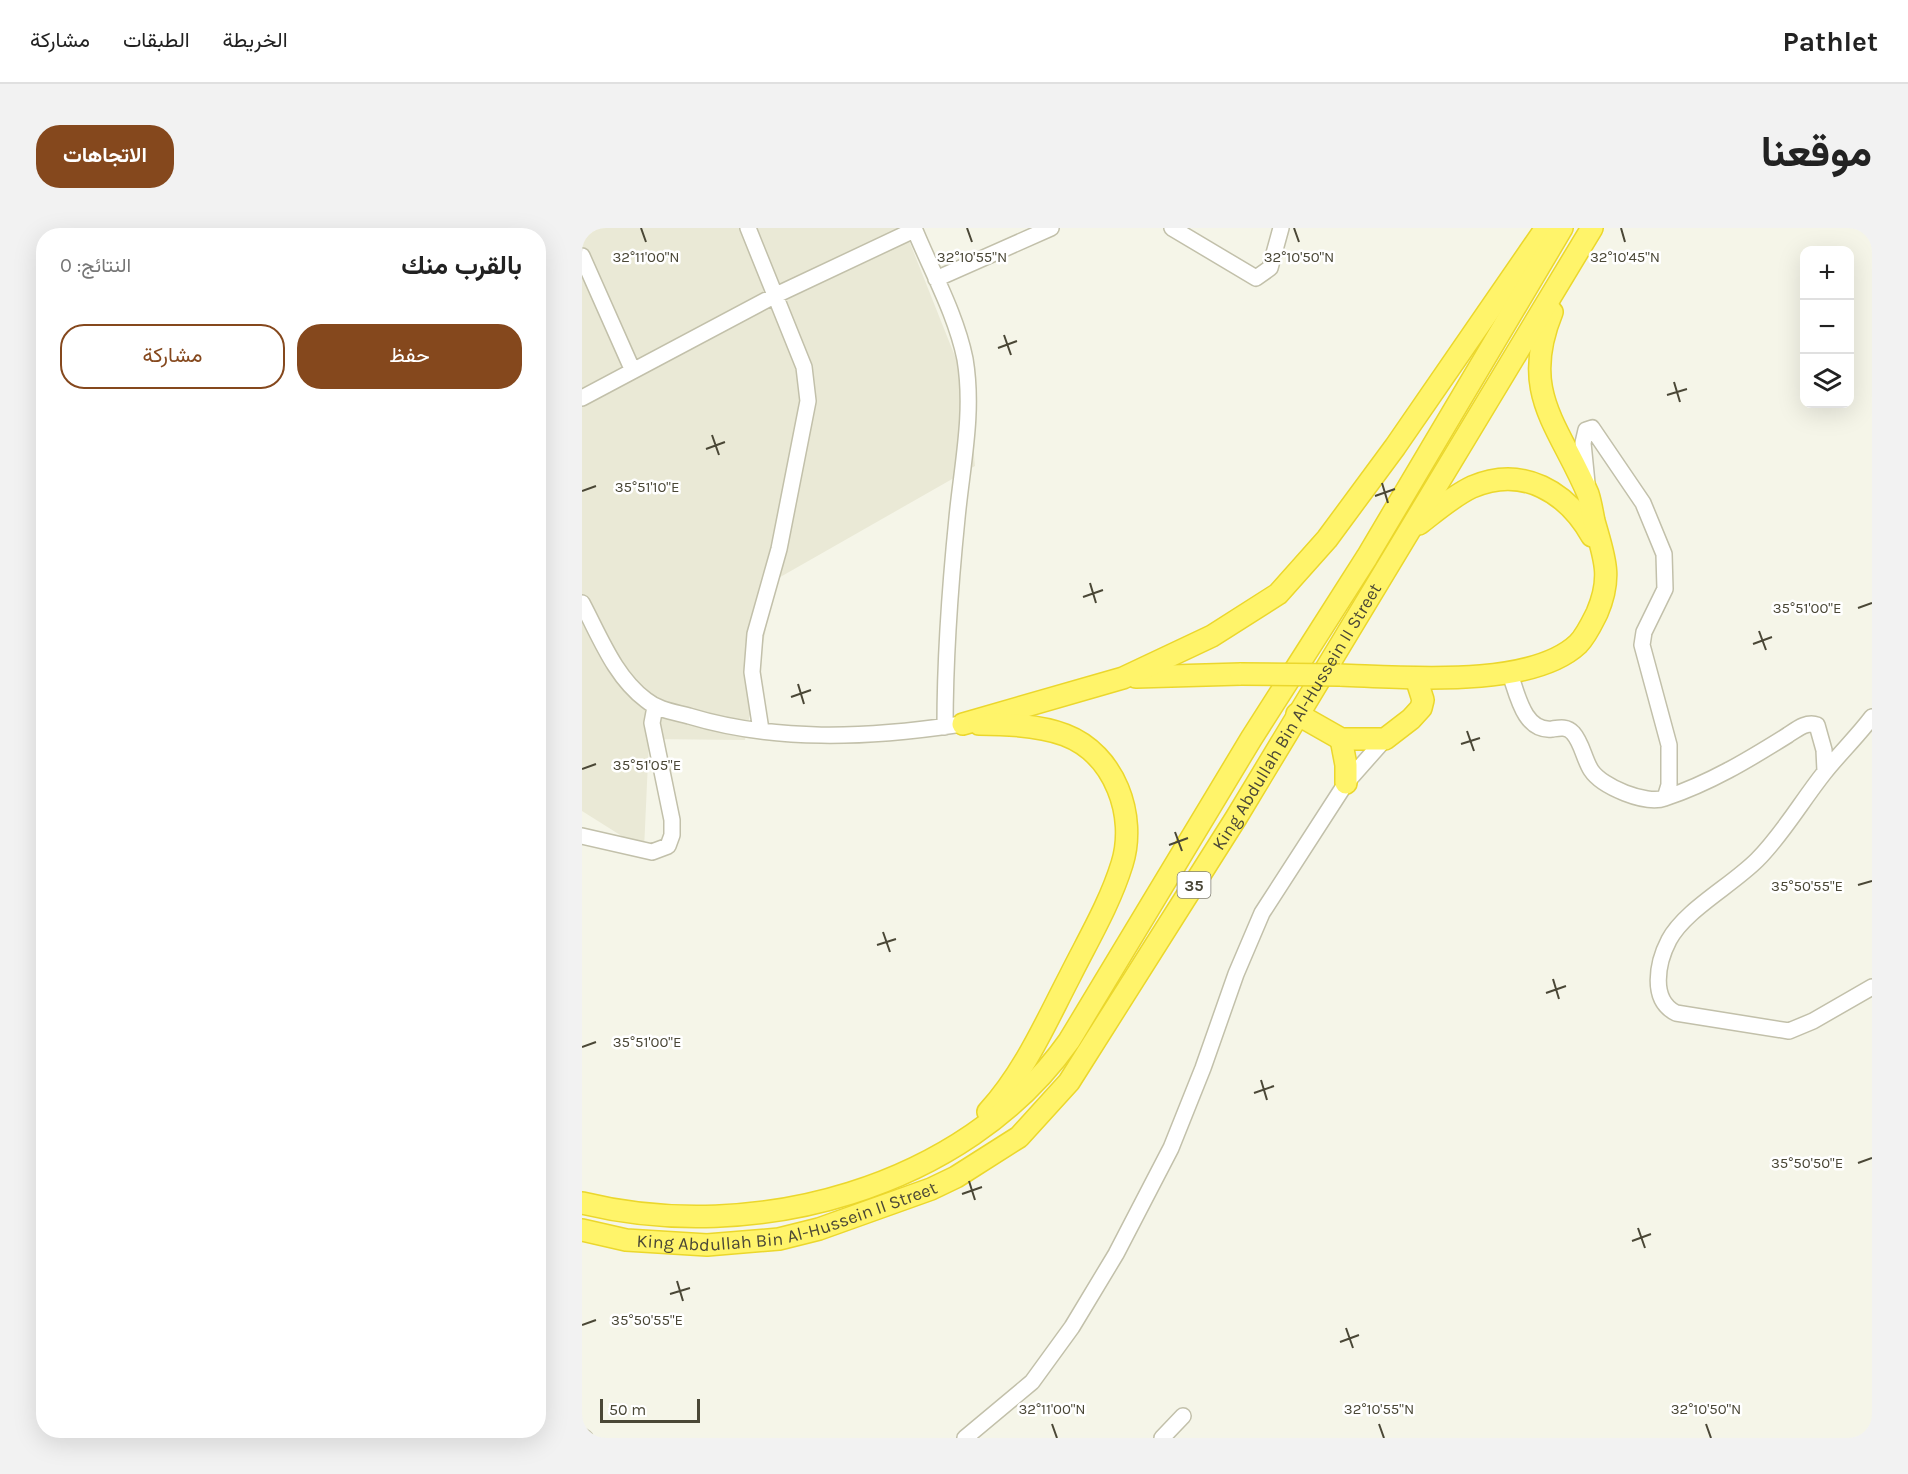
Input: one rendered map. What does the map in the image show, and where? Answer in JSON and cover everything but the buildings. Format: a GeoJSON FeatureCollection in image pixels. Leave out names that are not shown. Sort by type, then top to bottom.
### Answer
{"type":"FeatureCollection","features":[{"type":"Feature","properties":{"kind":"highway"},"geometry":{"type":"LineString","coordinates":[[954,725],[1123,678],[1188,649],[1278,594],[1308,561],[1395,447],[1546,228]]}},
{"type":"Feature","properties":{"kind":"highway","name":"King Abdullah Bin Al-Hussein II Street"},"geometry":{"type":"LineString","coordinates":[[582,1203],[638,1215],[675,1217],[778,1212],[841,1196],[877,1183],[958,1144],[1010,1108],[1052,1065],[1069,1041],[1251,739],[1367,557],[1562,228]]}},
{"type":"Feature","properties":{"kind":"highway","name":"King Abdullah Bin Al-Hussein II Street"},"geometry":{"type":"LineString","coordinates":[[582,1230],[626,1240],[707,1245],[779,1239],[819,1229],[931,1189],[956,1177],[1019,1137],[1070,1082],[1236,818],[1592,228]]}},
{"type":"Feature","properties":{"kind":"highway"},"geometry":{"type":"LineString","coordinates":[[1123,678],[1241,674],[1416,678],[1480,676],[1537,667],[1555,659],[1579,643],[1592,625],[1602,601],[1607,580],[1606,567],[1588,496],[1557,437],[1540,385],[1542,341],[1577,253]]}},
{"type":"Feature","properties":{"kind":"highway"},"geometry":{"type":"LineString","coordinates":[[1411,530],[1471,488],[1498,479],[1524,481],[1545,488],[1571,506],[1583,521],[1606,567]]}},
{"type":"Feature","properties":{"kind":"highway"},"geometry":{"type":"LineString","coordinates":[[1188,649],[1184,660],[1191,675]]}},
{"type":"Feature","properties":{"kind":"highway"},"geometry":{"type":"LineString","coordinates":[[1297,714],[1341,739],[1385,739],[1421,708],[1423,700],[1416,678]]}},
{"type":"Feature","properties":{"kind":"highway"},"geometry":{"type":"LineString","coordinates":[[954,725],[1010,725],[1046,730],[1065,735],[1080,743],[1118,784],[1123,798],[1126,841],[1122,864],[1098,920],[1033,1048],[1004,1095],[958,1144]]}},
{"type":"Feature","properties":{"kind":"highway"},"geometry":{"type":"LineString","coordinates":[[1341,739],[1346,765],[1346,783]]}},
{"type":"Feature","properties":{"kind":"street"},"geometry":{"type":"LineString","coordinates":[[748,228],[804,367],[808,400],[779,549],[755,634],[752,672],[762,730]]}},
{"type":"Feature","properties":{"kind":"street"},"geometry":{"type":"LineString","coordinates":[[936,279],[1051,228]]}},
{"type":"Feature","properties":{"kind":"street"},"geometry":{"type":"LineString","coordinates":[[1172,228],[1256,278],[1270,268],[1281,228]]}},
{"type":"Feature","properties":{"kind":"street"},"geometry":{"type":"LineString","coordinates":[[582,398],[774,296],[914,229],[958,333],[967,379],[967,454],[959,493],[950,581],[954,725],[846,736],[717,725],[656,707],[636,692],[616,667],[582,603]]}},
{"type":"Feature","properties":{"kind":"street"},"geometry":{"type":"LineString","coordinates":[[582,256],[633,371]]}},
{"type":"Feature","properties":{"kind":"street"},"geometry":{"type":"LineString","coordinates":[[1588,496],[1583,443],[1585,432],[1590,428],[1595,430],[1643,503],[1656,531],[1666,564],[1665,589],[1644,632],[1642,645],[1669,745],[1670,785],[1665,798]]}},
{"type":"Feature","properties":{"kind":"street"},"geometry":{"type":"LineString","coordinates":[[1509,671],[1526,716],[1531,722],[1544,729],[1564,728],[1573,732],[1590,768],[1598,779],[1643,800],[1665,798],[1690,789],[1738,766],[1811,723],[1817,725],[1822,736],[1825,771]]}},
{"type":"Feature","properties":{"kind":"street"},"geometry":{"type":"LineString","coordinates":[[582,836],[652,852],[668,846],[672,835],[672,820],[652,723],[656,707]]}},
{"type":"Feature","properties":{"kind":"street"},"geometry":{"type":"LineString","coordinates":[[1872,717],[1825,771],[1759,858],[1727,888],[1694,912],[1670,937],[1659,966],[1660,999],[1668,1009],[1676,1013],[1789,1031],[1813,1021],[1872,987]]}},
{"type":"Feature","properties":{"kind":"street"},"geometry":{"type":"LineString","coordinates":[[965,1438],[1032,1382],[1072,1327],[1116,1254],[1171,1148],[1203,1068],[1236,974],[1262,913],[1346,783],[1385,739]]}},
{"type":"Feature","properties":{"kind":"street"},"geometry":{"type":"LineString","coordinates":[[1161,1438],[1183,1416]]}},
{"type":"Feature","properties":{"kind":"shaded area"},"geometry":{"type":"Polygon","coordinates":[[[582,228],[904,228],[968,389],[975,466],[775,580],[745,740],[649,739],[644,850],[582,811],[582,228]]]}}]}
